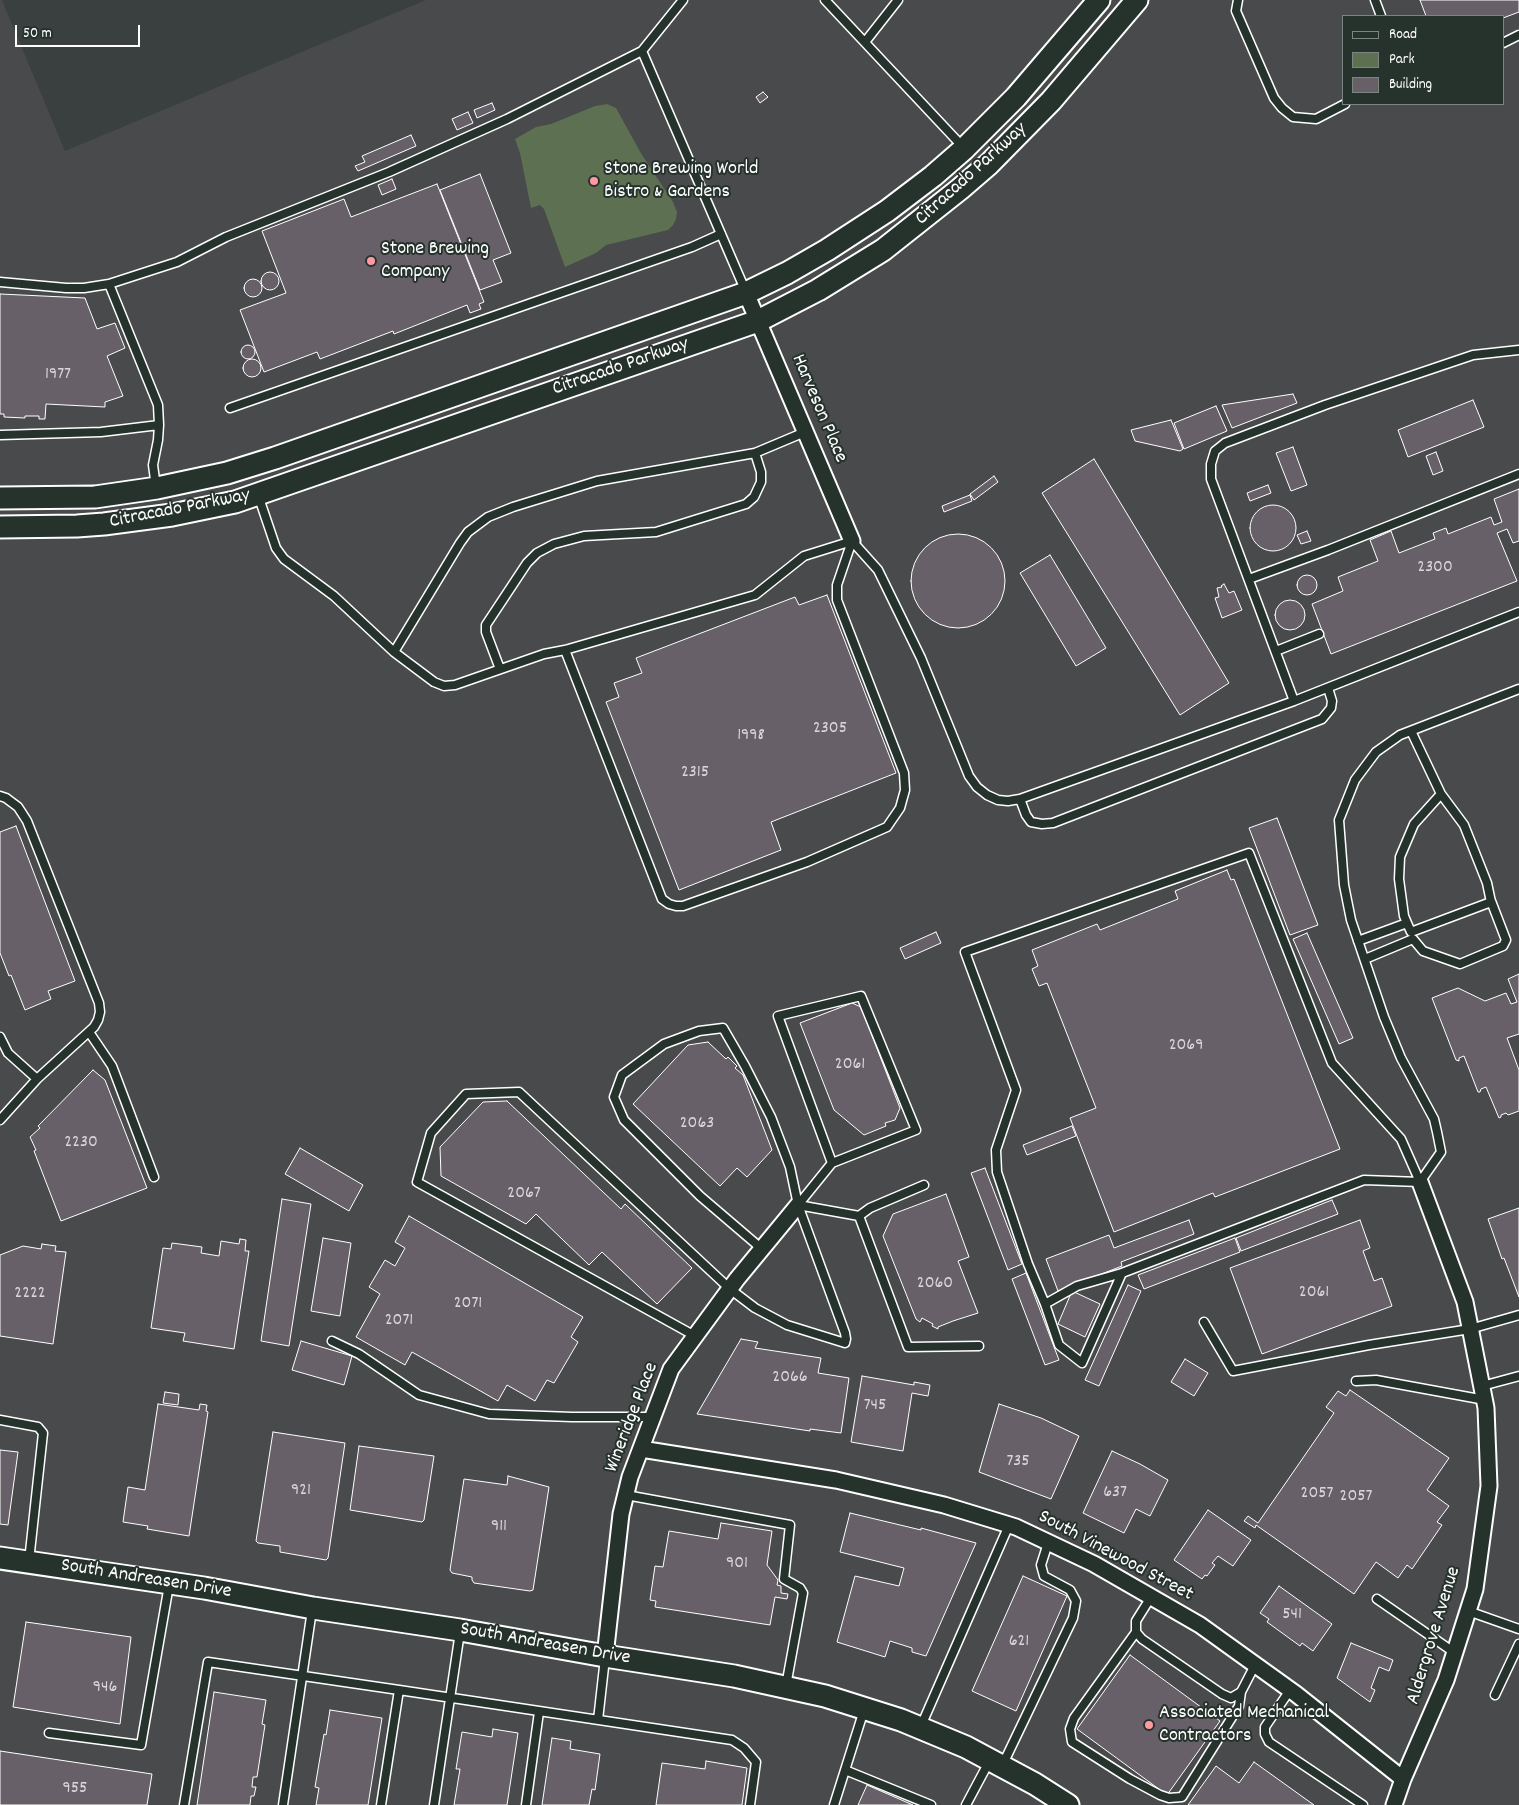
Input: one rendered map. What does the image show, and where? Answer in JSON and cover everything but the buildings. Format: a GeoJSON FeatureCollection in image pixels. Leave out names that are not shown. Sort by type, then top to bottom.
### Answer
{"type":"FeatureCollection","features":[{"type":"Feature","properties":{"kind":"main road","name":"Citracado Parkway"},"geometry":{"type":"LineString","coordinates":[[0,498],[95,497],[157,488],[226,473],[746,293],[787,273],[880,216],[933,176],[964,149],[1016,97],[1099,0]]}},
{"type":"Feature","properties":{"kind":"main road","name":"Citracado Parkway"},"geometry":{"type":"LineString","coordinates":[[0,527],[77,526],[133,521],[226,504],[258,495],[758,321],[818,290],[883,250],[975,177],[1051,101],[1137,0]]}},
{"type":"Feature","properties":{"kind":"main road","name":"South Andreasen Drive"},"geometry":{"type":"LineString","coordinates":[[0,1558],[460,1630],[605,1656],[734,1676],[825,1696],[901,1720],[966,1747],[1035,1784],[1068,1805]]}},
{"type":"Feature","properties":{"kind":"street","name":"Harveson Place"},"geometry":{"type":"LineString","coordinates":[[746,293],[852,541]]}},
{"type":"Feature","properties":{"kind":"street","name":"Aldergrove Avenue"},"geometry":{"type":"LineString","coordinates":[[1394,1805],[1403,1779],[1446,1680],[1475,1589],[1489,1486],[1483,1393],[1465,1302],[1420,1182]]}},
{"type":"Feature","properties":{"kind":"street","name":"Wineridge Place"},"geometry":{"type":"LineString","coordinates":[[605,1656],[621,1514],[630,1476],[671,1369],[730,1289],[798,1205]]}},
{"type":"Feature","properties":{"kind":"street","name":"South Vinewood Street"},"geometry":{"type":"LineString","coordinates":[[641,1449],[836,1480],[944,1505],[1009,1525],[1094,1564],[1200,1625],[1290,1690],[1403,1779]]}},
{"type":"Feature","properties":{"kind":"lane"},"geometry":{"type":"LineString","coordinates":[[0,282],[84,288],[110,284],[177,262],[226,237],[389,172],[507,118],[642,50],[683,0]]}},
{"type":"Feature","properties":{"kind":"lane"},"geometry":{"type":"LineString","coordinates":[[826,0],[964,149]]}},
{"type":"Feature","properties":{"kind":"lane"},"geometry":{"type":"LineString","coordinates":[[865,42],[898,0]]}},
{"type":"Feature","properties":{"kind":"lane"},"geometry":{"type":"LineString","coordinates":[[1238,0],[1236,11],[1274,98],[1282,108],[1293,117],[1316,119],[1343,105]]}},
{"type":"Feature","properties":{"kind":"lane"},"geometry":{"type":"LineString","coordinates":[[1375,0],[1381,15]]}},
{"type":"Feature","properties":{"kind":"lane"},"geometry":{"type":"LineString","coordinates":[[1504,43],[1519,35]]}},
{"type":"Feature","properties":{"kind":"lane"},"geometry":{"type":"LineString","coordinates":[[642,50],[746,293]]}},
{"type":"Feature","properties":{"kind":"lane"},"geometry":{"type":"LineString","coordinates":[[230,408],[692,247],[721,234]]}},
{"type":"Feature","properties":{"kind":"lane"},"geometry":{"type":"LineString","coordinates":[[110,284],[158,405],[159,425],[153,465],[157,488]]}},
{"type":"Feature","properties":{"kind":"lane"},"geometry":{"type":"LineString","coordinates":[[1294,700],[1211,479],[1211,464],[1215,452],[1225,443],[1325,405],[1473,355],[1519,350]]}},
{"type":"Feature","properties":{"kind":"lane"},"geometry":{"type":"LineString","coordinates":[[0,435],[101,432],[159,425]]}},
{"type":"Feature","properties":{"kind":"lane"},"geometry":{"type":"LineString","coordinates":[[394,652],[460,543],[468,532],[488,517],[513,507],[597,481],[755,453],[805,432]]}},
{"type":"Feature","properties":{"kind":"lane"},"geometry":{"type":"LineString","coordinates":[[500,670],[486,632],[486,625],[527,563],[537,553],[554,544],[584,536],[656,532],[746,504],[754,497],[761,482],[761,472],[755,453]]}},
{"type":"Feature","properties":{"kind":"lane"},"geometry":{"type":"LineString","coordinates":[[1249,578],[1328,550],[1519,474]]}},
{"type":"Feature","properties":{"kind":"lane"},"geometry":{"type":"LineString","coordinates":[[258,495],[276,548],[284,559],[334,596],[394,652],[434,682],[444,686],[455,685],[544,654],[565,650],[755,595],[804,556],[852,541]]}},
{"type":"Feature","properties":{"kind":"lane"},"geometry":{"type":"LineString","coordinates":[[565,650],[662,898],[669,904],[684,906],[807,862],[887,827],[900,808],[904,790],[904,773],[837,600],[837,585],[852,541]]}},
{"type":"Feature","properties":{"kind":"lane"},"geometry":{"type":"LineString","coordinates":[[852,541],[878,570],[921,658],[969,776],[977,787],[992,798],[1008,801],[1020,799],[1328,688],[1339,682],[1519,612]]}},
{"type":"Feature","properties":{"kind":"lane"},"geometry":{"type":"LineString","coordinates":[[1276,651],[1319,634]]}},
{"type":"Feature","properties":{"kind":"lane"},"geometry":{"type":"LineString","coordinates":[[1020,799],[1031,822],[1053,823],[1322,719],[1331,708],[1332,701],[1328,688]]}},
{"type":"Feature","properties":{"kind":"lane"},"geometry":{"type":"LineString","coordinates":[[1420,1182],[1441,1152],[1434,1119],[1401,1058],[1384,1017],[1364,959],[1344,885],[1339,820],[1355,780],[1376,752],[1400,735],[1519,689]]}},
{"type":"Feature","properties":{"kind":"lane"},"geometry":{"type":"LineString","coordinates":[[1410,731],[1441,794],[1464,825],[1487,883],[1491,901],[1506,940],[1503,946],[1460,964],[1422,951],[1412,935],[1404,916],[1399,880],[1400,857],[1414,824],[1441,794]]}},
{"type":"Feature","properties":{"kind":"lane"},"geometry":{"type":"LineString","coordinates":[[0,796],[18,807],[27,821],[99,1003],[100,1012],[98,1020],[89,1032],[37,1079],[0,1120]]}},
{"type":"Feature","properties":{"kind":"lane"},"geometry":{"type":"LineString","coordinates":[[1122,1273],[1082,1363],[1059,1346],[1045,1304],[1028,1264],[997,1172],[996,1150],[1016,1090],[965,952],[1249,853],[1332,1063],[1401,1139],[1420,1182]]}},
{"type":"Feature","properties":{"kind":"lane"},"geometry":{"type":"LineString","coordinates":[[1364,959],[1412,935],[1491,901]]}},
{"type":"Feature","properties":{"kind":"lane"},"geometry":{"type":"LineString","coordinates":[[1358,940],[1407,922]]}},
{"type":"Feature","properties":{"kind":"lane"},"geometry":{"type":"LineString","coordinates":[[798,1205],[832,1162],[916,1130],[861,996],[778,1016],[832,1162]]}},
{"type":"Feature","properties":{"kind":"lane"},"geometry":{"type":"LineString","coordinates":[[695,1336],[418,1182],[432,1133],[466,1094],[519,1092],[730,1289],[755,1308],[787,1325],[845,1342],[845,1333],[798,1205],[790,1167],[771,1116],[745,1066],[722,1028],[699,1031],[664,1044],[622,1075],[614,1097],[624,1120],[700,1196],[762,1249]]}},
{"type":"Feature","properties":{"kind":"lane"},"geometry":{"type":"LineString","coordinates":[[89,1032],[112,1066],[154,1177]]}},
{"type":"Feature","properties":{"kind":"lane"},"geometry":{"type":"LineString","coordinates":[[0,1037],[8,1053],[37,1079]]}},
{"type":"Feature","properties":{"kind":"lane"},"geometry":{"type":"LineString","coordinates":[[1045,1304],[1077,1286],[1122,1273],[1364,1180],[1420,1182]]}},
{"type":"Feature","properties":{"kind":"lane"},"geometry":{"type":"LineString","coordinates":[[798,1205],[859,1216],[870,1208],[924,1185]]}},
{"type":"Feature","properties":{"kind":"lane"},"geometry":{"type":"LineString","coordinates":[[859,1216],[908,1347],[979,1346]]}},
{"type":"Feature","properties":{"kind":"lane"},"geometry":{"type":"LineString","coordinates":[[1204,1322],[1233,1371],[1369,1345],[1470,1329],[1519,1315]]}},
{"type":"Feature","properties":{"kind":"lane"},"geometry":{"type":"LineString","coordinates":[[332,1341],[359,1354],[419,1395],[489,1414],[572,1417],[653,1416]]}},
{"type":"Feature","properties":{"kind":"lane"},"geometry":{"type":"LineString","coordinates":[[1356,1381],[1376,1380],[1483,1393],[1519,1376]]}},
{"type":"Feature","properties":{"kind":"lane"},"geometry":{"type":"LineString","coordinates":[[0,1420],[38,1427],[43,1433],[29,1562]]}},
{"type":"Feature","properties":{"kind":"lane"},"geometry":{"type":"LineString","coordinates":[[626,1495],[790,1525],[784,1579],[800,1588],[803,1593],[786,1688]]}},
{"type":"Feature","properties":{"kind":"lane"},"geometry":{"type":"LineString","coordinates":[[921,1728],[1009,1525]]}},
{"type":"Feature","properties":{"kind":"lane"},"geometry":{"type":"LineString","coordinates":[[966,1805],[996,1763],[1073,1618],[1076,1601],[1070,1590],[1044,1576],[1041,1565],[1048,1543]]}},
{"type":"Feature","properties":{"kind":"lane"},"geometry":{"type":"LineString","coordinates":[[49,1733],[141,1745],[169,1583]]}},
{"type":"Feature","properties":{"kind":"lane"},"geometry":{"type":"LineString","coordinates":[[1152,1597],[1136,1621],[1136,1632],[1074,1718],[1070,1729],[1072,1742],[1160,1795],[1169,1798],[1182,1797],[1239,1706],[1241,1692],[1255,1665]]}},
{"type":"Feature","properties":{"kind":"lane"},"geometry":{"type":"LineString","coordinates":[[1377,1599],[1455,1653]]}},
{"type":"Feature","properties":{"kind":"lane"},"geometry":{"type":"LineString","coordinates":[[283,1805],[313,1608]]}},
{"type":"Feature","properties":{"kind":"lane"},"geometry":{"type":"LineString","coordinates":[[1468,1611],[1519,1629]]}},
{"type":"Feature","properties":{"kind":"lane"},"geometry":{"type":"LineString","coordinates":[[434,1805],[448,1699],[460,1630]]}},
{"type":"Feature","properties":{"kind":"lane"},"geometry":{"type":"LineString","coordinates":[[1136,1632],[1222,1694],[1231,1698],[1241,1692]]}},
{"type":"Feature","properties":{"kind":"lane"},"geometry":{"type":"LineString","coordinates":[[1495,1696],[1519,1644]]}},
{"type":"Feature","properties":{"kind":"lane"},"geometry":{"type":"LineString","coordinates":[[598,1720],[605,1656]]}},
{"type":"Feature","properties":{"kind":"lane"},"geometry":{"type":"LineString","coordinates":[[184,1805],[208,1662],[732,1740],[744,1748],[756,1762],[750,1805]]}},
{"type":"Feature","properties":{"kind":"lane"},"geometry":{"type":"LineString","coordinates":[[381,1805],[399,1690]]}},
{"type":"Feature","properties":{"kind":"lane"},"geometry":{"type":"LineString","coordinates":[[1290,1690],[1266,1727],[1265,1734],[1269,1742],[1363,1805]]}},
{"type":"Feature","properties":{"kind":"lane"},"geometry":{"type":"LineString","coordinates":[[834,1805],[864,1708]]}},
{"type":"Feature","properties":{"kind":"lane"},"geometry":{"type":"LineString","coordinates":[[526,1805],[539,1712]]}},
{"type":"Feature","properties":{"kind":"lane"},"geometry":{"type":"LineString","coordinates":[[845,1770],[931,1805]]}},
{"type":"Feature","properties":{"kind":"shaded area"},"geometry":{"type":"Polygon","coordinates":[[[0,0],[2,0],[65,151],[426,0],[1519,0],[1519,1805],[0,1805],[0,0]]]}},
{"type":"Feature","properties":{"kind":"green space"},"geometry":{"type":"Polygon","coordinates":[[[607,104],[616,108],[642,155],[673,202],[677,212],[676,219],[668,230],[606,245],[596,253],[565,267],[544,209],[540,205],[531,208],[520,153],[515,139],[536,127],[551,124],[595,106],[607,104]]]}},
{"type":"Feature","properties":{"kind":"place","name":"Stone Brewing World Bistro & Gardens"},"geometry":{"type":"Point","coordinates":[594,181]}},
{"type":"Feature","properties":{"kind":"place","name":"Stone Brewing Company"},"geometry":{"type":"Point","coordinates":[371,261]}},
{"type":"Feature","properties":{"kind":"place","name":"Associated Mechanical Contractors"},"geometry":{"type":"Point","coordinates":[1149,1725]}}]}
